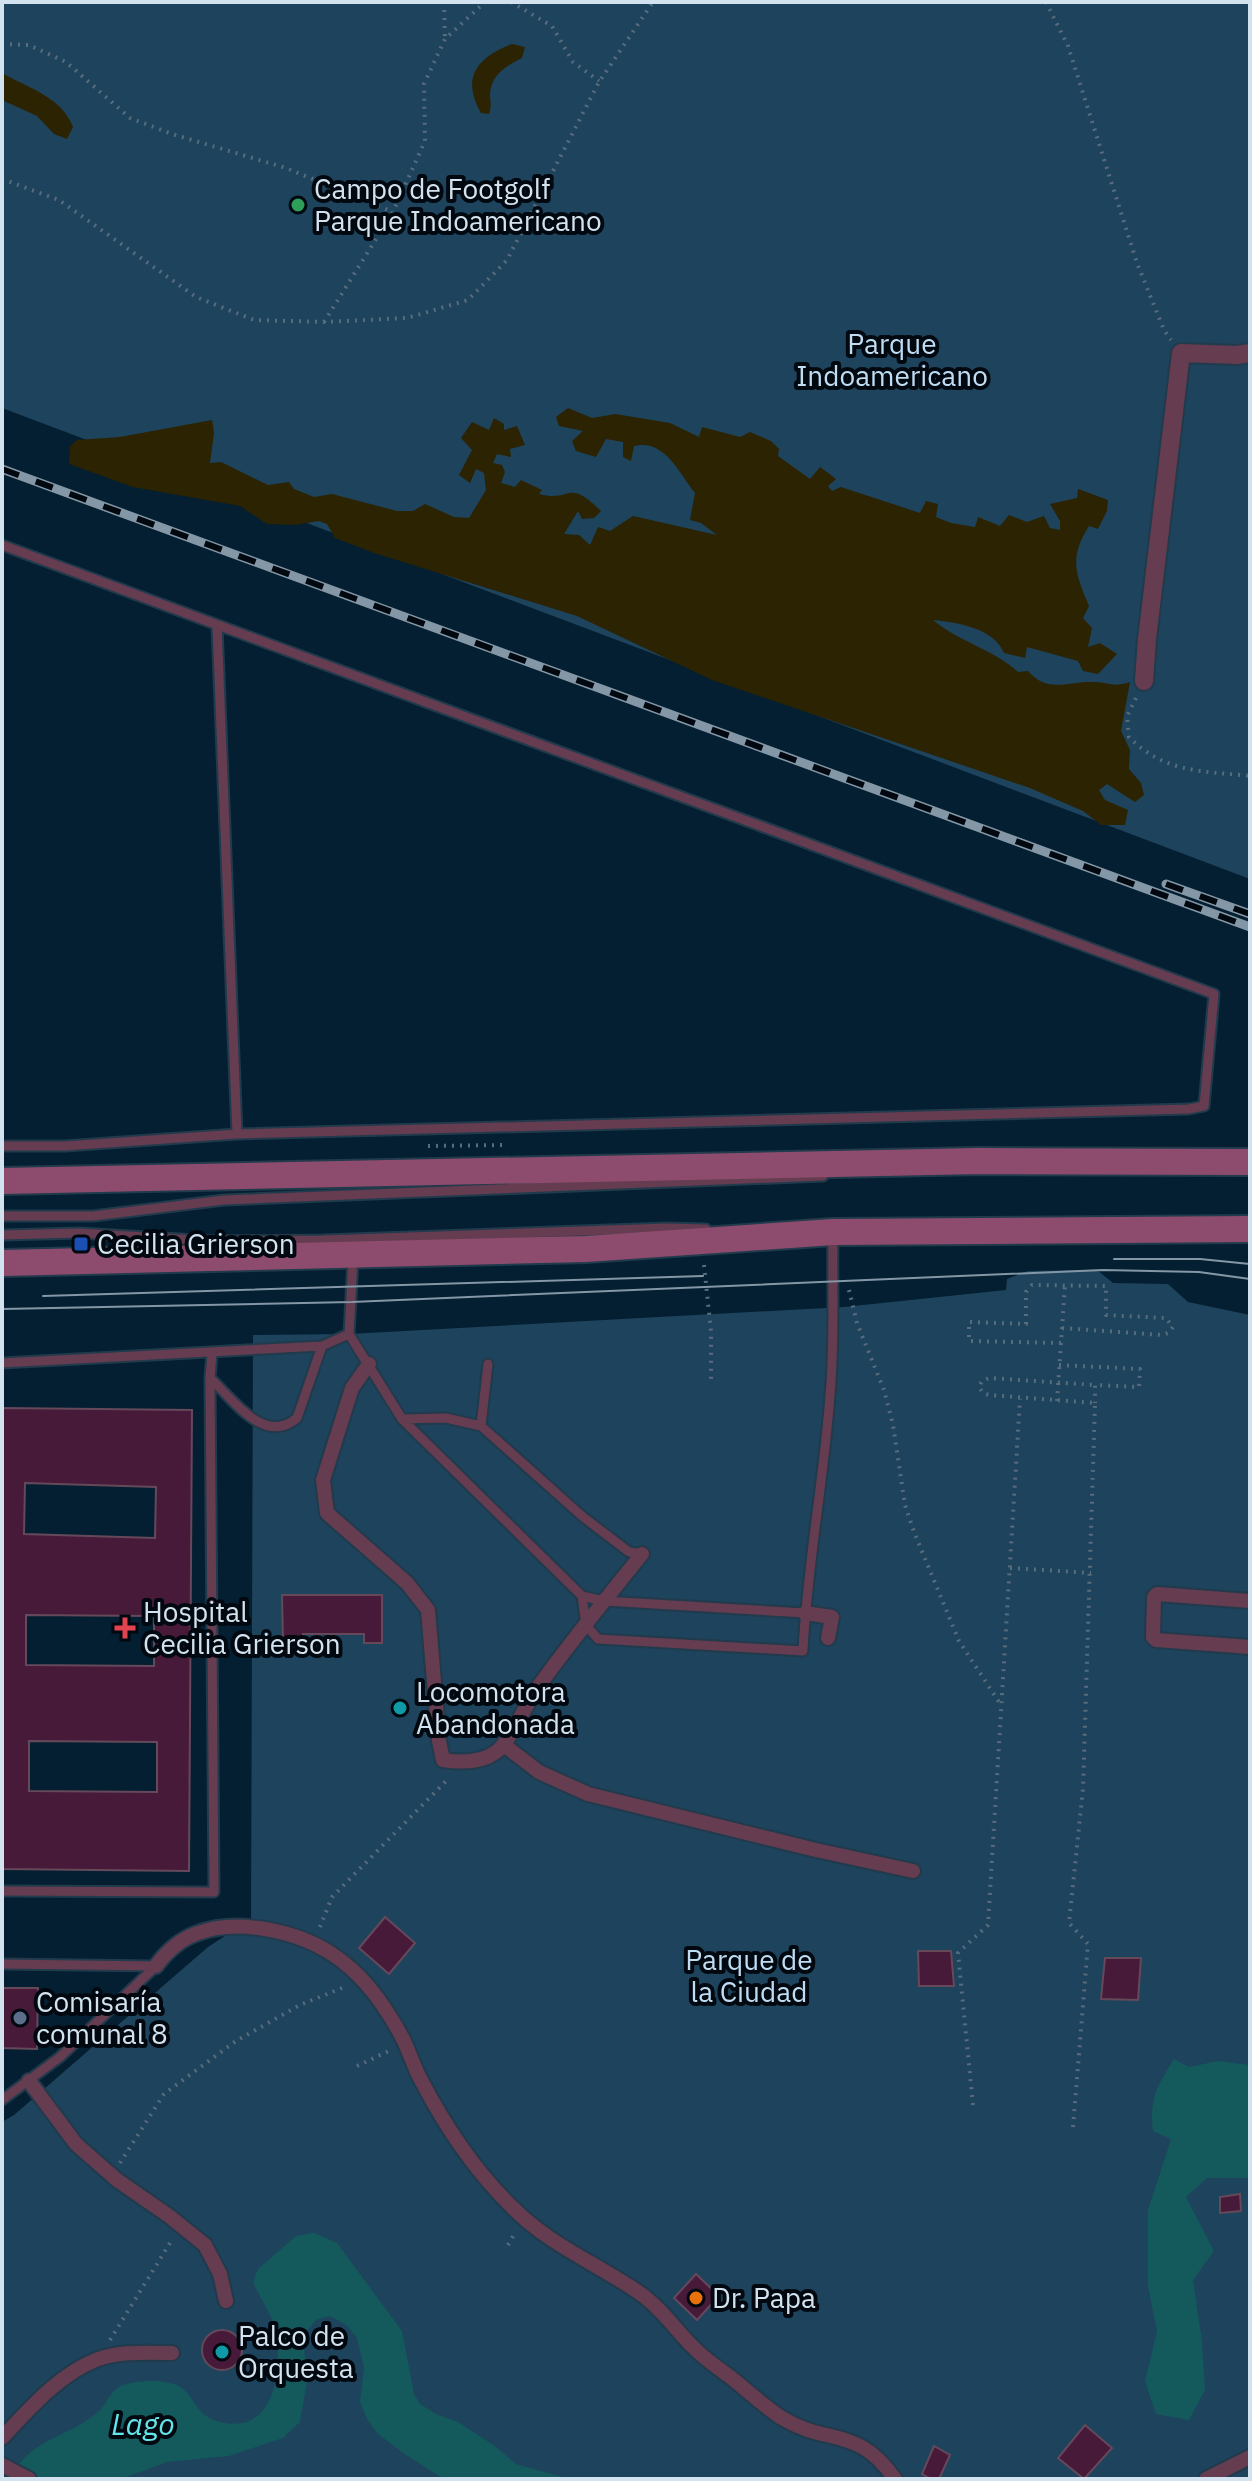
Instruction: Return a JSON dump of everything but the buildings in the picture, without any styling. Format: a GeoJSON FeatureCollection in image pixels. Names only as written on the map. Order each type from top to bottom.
{"type":"FeatureCollection","features":[{"type":"Feature","properties":{"kind":"main road"},"geometry":{"type":"LineString","coordinates":[[2,1181],[978,1161],[1250,1162]]}},
{"type":"Feature","properties":{"kind":"main road"},"geometry":{"type":"LineString","coordinates":[[2,1263],[833,1243],[1250,1229]]}},
{"type":"Feature","properties":{"kind":"street"},"geometry":{"type":"LineString","coordinates":[[1144,681],[1181,353],[1250,353]]}},
{"type":"Feature","properties":{"kind":"street"},"geometry":{"type":"LineString","coordinates":[[369,1364],[352,1388],[323,1480],[327,1513],[407,1583],[428,1610],[443,1760],[479,1761],[504,1745],[535,1691],[642,1554]]}},
{"type":"Feature","properties":{"kind":"street"},"geometry":{"type":"LineString","coordinates":[[1250,1601],[1157,1594],[1154,1597],[1153,1637],[1156,1640],[1250,1647]]}},
{"type":"Feature","properties":{"kind":"street"},"geometry":{"type":"LineString","coordinates":[[805,1613],[832,1617],[828,1638]]}},
{"type":"Feature","properties":{"kind":"street"},"geometry":{"type":"LineString","coordinates":[[504,1745],[539,1772],[588,1794],[913,1871]]}},
{"type":"Feature","properties":{"kind":"street"},"geometry":{"type":"LineString","coordinates":[[156,1966],[164,1955],[185,1939],[217,1928],[261,1929],[313,1944],[331,1954],[364,1979],[405,2044],[421,2081],[458,2143],[484,2178],[536,2231],[644,2296],[695,2349],[780,2417],[810,2431],[836,2436],[865,2447],[883,2462],[895,2479]]}},
{"type":"Feature","properties":{"kind":"street"},"geometry":{"type":"LineString","coordinates":[[29,2081],[76,2144],[205,2245],[220,2274],[226,2301]]}},
{"type":"Feature","properties":{"kind":"street"},"geometry":{"type":"LineString","coordinates":[[2,2438],[49,2390],[99,2359],[133,2353],[172,2353]]}},
{"type":"Feature","properties":{"kind":"street"},"geometry":{"type":"LineString","coordinates":[[1206,2479],[1250,2457]]}},
{"type":"Feature","properties":{"kind":"street"},"geometry":{"type":"LineString","coordinates":[[6,2467],[29,2479]]}},
{"type":"Feature","properties":{"kind":"lane"},"geometry":{"type":"LineString","coordinates":[[2,545],[1214,994],[1204,1106],[1189,1109],[237,1134],[65,1146],[2,1146]]}},
{"type":"Feature","properties":{"kind":"lane"},"geometry":{"type":"LineString","coordinates":[[217,626],[237,1134]]}},
{"type":"Feature","properties":{"kind":"lane"},"geometry":{"type":"LineString","coordinates":[[2,1216],[93,1216],[224,1200],[805,1178],[978,1161]]}},
{"type":"Feature","properties":{"kind":"lane"},"geometry":{"type":"LineString","coordinates":[[2,1235],[79,1233],[229,1241],[667,1228],[833,1243],[834,1332],[830,1395],[803,1651],[598,1639],[586,1625],[582,1596]]}},
{"type":"Feature","properties":{"kind":"lane"},"geometry":{"type":"LineString","coordinates":[[353,1256],[349,1334],[402,1419],[582,1596],[604,1601],[805,1613]]}},
{"type":"Feature","properties":{"kind":"lane"},"geometry":{"type":"LineString","coordinates":[[2,1363],[322,1346],[349,1334]]}},
{"type":"Feature","properties":{"kind":"lane"},"geometry":{"type":"LineString","coordinates":[[210,1378],[260,1425],[272,1429],[288,1426],[297,1418],[322,1346]]}},
{"type":"Feature","properties":{"kind":"lane"},"geometry":{"type":"LineString","coordinates":[[2,1891],[214,1892],[212,1353]]}},
{"type":"Feature","properties":{"kind":"lane"},"geometry":{"type":"LineString","coordinates":[[481,1426],[488,1364]]}},
{"type":"Feature","properties":{"kind":"lane"},"geometry":{"type":"LineString","coordinates":[[402,1419],[446,1418],[481,1426],[582,1516],[629,1552],[642,1554]]}},
{"type":"Feature","properties":{"kind":"lane"},"geometry":{"type":"LineString","coordinates":[[2,1964],[156,1966]]}},
{"type":"Feature","properties":{"kind":"lane"},"geometry":{"type":"LineString","coordinates":[[2,2100],[84,2035],[156,1966]]}},
{"type":"Feature","properties":{"kind":"path"},"geometry":{"type":"LineString","coordinates":[[444,2],[445,39]]}},
{"type":"Feature","properties":{"kind":"path"},"geometry":{"type":"LineString","coordinates":[[324,322],[393,212],[425,141],[424,84],[445,39],[485,2]]}},
{"type":"Feature","properties":{"kind":"path"},"geometry":{"type":"LineString","coordinates":[[511,2],[552,26],[573,62],[599,82]]}},
{"type":"Feature","properties":{"kind":"path"},"geometry":{"type":"LineString","coordinates":[[2,179],[59,200],[196,297],[254,320],[324,322],[407,318],[468,300],[507,260],[599,82],[653,2]]}},
{"type":"Feature","properties":{"kind":"path"},"geometry":{"type":"LineString","coordinates":[[1046,2],[1068,46],[1143,277],[1164,330],[1181,353]]}},
{"type":"Feature","properties":{"kind":"path"},"geometry":{"type":"LineString","coordinates":[[2,44],[29,45],[66,62],[130,118],[172,134],[286,168],[393,212]]}},
{"type":"Feature","properties":{"kind":"path"},"geometry":{"type":"LineString","coordinates":[[1144,681],[1127,716],[1129,737],[1145,754],[1176,768],[1250,776]]}},
{"type":"Feature","properties":{"kind":"path"},"geometry":{"type":"LineString","coordinates":[[833,1243],[857,1323],[884,1390],[893,1425],[905,1505],[914,1532],[959,1641],[1001,1705]]}},
{"type":"Feature","properties":{"kind":"path"},"geometry":{"type":"LineString","coordinates":[[703,1258],[711,1331],[711,1384]]}},
{"type":"Feature","properties":{"kind":"path"},"geometry":{"type":"LineString","coordinates":[[1061,1343],[969,1341],[969,1322],[1026,1324],[1026,1292],[1032,1285],[1106,1286],[1106,1315],[1166,1318],[1173,1327],[1162,1335],[1062,1328]]}},
{"type":"Feature","properties":{"kind":"path"},"geometry":{"type":"LineString","coordinates":[[1057,1401],[1065,1285]]}},
{"type":"Feature","properties":{"kind":"path"},"geometry":{"type":"LineString","coordinates":[[1059,1365],[1140,1369],[1139,1387],[989,1378],[982,1381],[979,1387],[989,1395],[1095,1403]]}},
{"type":"Feature","properties":{"kind":"path"},"geometry":{"type":"LineString","coordinates":[[1073,2127],[1088,1944],[1069,1923],[1083,1789],[1095,1385]]}},
{"type":"Feature","properties":{"kind":"path"},"geometry":{"type":"LineString","coordinates":[[973,2105],[958,1953],[988,1925],[1020,1399]]}},
{"type":"Feature","properties":{"kind":"path"},"geometry":{"type":"LineString","coordinates":[[1009,1568],[1091,1573]]}},
{"type":"Feature","properties":{"kind":"path"},"geometry":{"type":"LineString","coordinates":[[313,1944],[332,1897],[465,1762]]}},
{"type":"Feature","properties":{"kind":"path"},"geometry":{"type":"LineString","coordinates":[[112,2175],[164,2094],[236,2041],[300,2005],[364,1979]]}},
{"type":"Feature","properties":{"kind":"path"},"geometry":{"type":"LineString","coordinates":[[357,2066],[405,2044]]}},
{"type":"Feature","properties":{"kind":"path"},"geometry":{"type":"LineString","coordinates":[[99,2359],[180,2225]]}},
{"type":"Feature","properties":{"kind":"green space","name":"Parque Indoamericano"},"geometry":{"type":"Polygon","coordinates":[[[2,2],[1250,2],[1250,879],[2,408],[2,2]]]}},
{"type":"Feature","properties":{"kind":"green space","name":"Parque de la Ciudad"},"geometry":{"type":"Polygon","coordinates":[[[1097,1270],[1113,1283],[1168,1284],[1188,1302],[1250,1315],[1250,2479],[2,2479],[2,2122],[14,2115],[208,1947],[251,1919],[253,1335],[349,1334],[844,1307],[1006,1290],[1007,1279],[1028,1271],[1097,1270]]]}},
{"type":"Feature","properties":{"kind":"sand"},"geometry":{"type":"Polygon","coordinates":[[[512,44],[525,47],[522,58],[497,76],[491,86],[489,114],[481,113],[472,88],[476,70],[490,55],[512,44]]]}},
{"type":"Feature","properties":{"kind":"sand"},"geometry":{"type":"Polygon","coordinates":[[[2,73],[43,94],[61,108],[73,127],[67,139],[54,134],[37,116],[2,100],[2,73]]]}},
{"type":"Feature","properties":{"kind":"sand"},"geometry":{"type":"Polygon","coordinates":[[[568,408],[592,418],[615,414],[670,423],[699,437],[702,427],[740,437],[750,432],[771,441],[779,449],[778,456],[810,479],[820,467],[836,479],[828,486],[832,491],[841,487],[920,513],[926,501],[938,504],[936,517],[951,523],[975,527],[978,517],[1000,526],[1009,515],[1027,522],[1044,516],[1050,528],[1060,530],[1060,521],[1050,504],[1077,498],[1078,489],[1108,500],[1107,511],[1098,529],[1089,526],[1083,537],[1076,566],[1089,606],[1083,618],[1092,628],[1088,647],[1100,643],[1117,654],[1098,674],[1083,671],[1078,661],[1027,647],[1025,658],[1004,653],[999,644],[983,632],[933,620],[1018,672],[1028,671],[1043,682],[1115,685],[1130,682],[1121,731],[1130,750],[1129,769],[1141,783],[1144,795],[1135,802],[1107,784],[1099,790],[1105,800],[1128,810],[1125,825],[1101,825],[1083,811],[1030,788],[712,680],[577,616],[374,553],[335,538],[327,524],[319,521],[295,525],[267,524],[240,506],[133,487],[69,464],[70,446],[77,440],[120,437],[212,420],[214,433],[210,463],[221,462],[268,485],[289,482],[294,489],[314,497],[332,494],[397,511],[413,511],[425,504],[454,517],[469,518],[486,490],[484,473],[476,469],[470,483],[459,475],[472,450],[461,438],[472,422],[489,430],[494,418],[504,424],[504,430],[517,426],[525,445],[510,449],[511,457],[497,454],[493,463],[502,465],[505,472],[501,483],[515,487],[521,480],[542,490],[539,494],[550,496],[575,493],[601,511],[594,518],[582,519],[578,511],[564,534],[579,535],[590,545],[598,527],[610,531],[633,516],[717,535],[701,523],[690,520],[695,493],[663,453],[645,445],[634,446],[631,461],[623,457],[623,442],[606,439],[596,457],[576,451],[572,441],[583,431],[559,426],[556,417],[568,408]]]}},
{"type":"Feature","properties":{"kind":"water"},"geometry":{"type":"Polygon","coordinates":[[[1174,2059],[1189,2067],[1218,2061],[1250,2065],[1250,2178],[1207,2178],[1186,2197],[1214,2251],[1193,2280],[1205,2390],[1189,2420],[1156,2414],[1145,2381],[1157,2331],[1148,2286],[1148,2210],[1171,2139],[1153,2131],[1152,2110],[1159,2085],[1174,2059]]]}},
{"type":"Feature","properties":{"kind":"water","name":"Lago"},"geometry":{"type":"Polygon","coordinates":[[[314,2233],[337,2243],[402,2331],[414,2394],[420,2404],[458,2422],[516,2464],[569,2479],[444,2479],[406,2455],[378,2434],[367,2419],[360,2402],[364,2368],[357,2338],[346,2325],[330,2316],[316,2320],[307,2331],[304,2345],[307,2381],[300,2422],[283,2438],[229,2456],[167,2462],[121,2479],[9,2479],[40,2445],[88,2419],[100,2410],[116,2389],[129,2383],[156,2381],[179,2386],[200,2411],[220,2422],[239,2423],[254,2418],[265,2408],[272,2394],[278,2359],[274,2326],[253,2282],[258,2269],[296,2236],[314,2233]]]}},
{"type":"Feature","properties":{"kind":"tram line"},"geometry":{"type":"LineString","coordinates":[[1114,1259],[1200,1259],[1250,1264]]}},
{"type":"Feature","properties":{"kind":"tram line"},"geometry":{"type":"LineString","coordinates":[[2,1309],[352,1302],[1103,1270],[1199,1272],[1250,1279]]}},
{"type":"Feature","properties":{"kind":"tram line"},"geometry":{"type":"LineString","coordinates":[[43,1296],[703,1276]]}},
{"type":"Feature","properties":{"kind":"railway"},"geometry":{"type":"LineString","coordinates":[[2,469],[1250,927]]}},
{"type":"Feature","properties":{"kind":"railway"},"geometry":{"type":"LineString","coordinates":[[1166,884],[1250,914]]}},
{"type":"Feature","properties":{"kind":"place","name":"Campo de Footgolf Parque Indoamericano"},"geometry":{"type":"Point","coordinates":[298,205]}},
{"type":"Feature","properties":{"kind":"place","name":"Cecilia Grierson"},"geometry":{"type":"Point","coordinates":[81,1244]}},
{"type":"Feature","properties":{"kind":"place","name":"Hospital Cecilia Grierson"},"geometry":{"type":"Point","coordinates":[125,1628]}},
{"type":"Feature","properties":{"kind":"place","name":"Locomotora Abandonada"},"geometry":{"type":"Point","coordinates":[400,1708]}},
{"type":"Feature","properties":{"kind":"place","name":"Comisaría comunal 8"},"geometry":{"type":"Point","coordinates":[20,2018]}},
{"type":"Feature","properties":{"kind":"place","name":"Dr. Papa"},"geometry":{"type":"Point","coordinates":[696,2298]}},
{"type":"Feature","properties":{"kind":"place","name":"Palco de Orquesta"},"geometry":{"type":"Point","coordinates":[222,2352]}}]}
